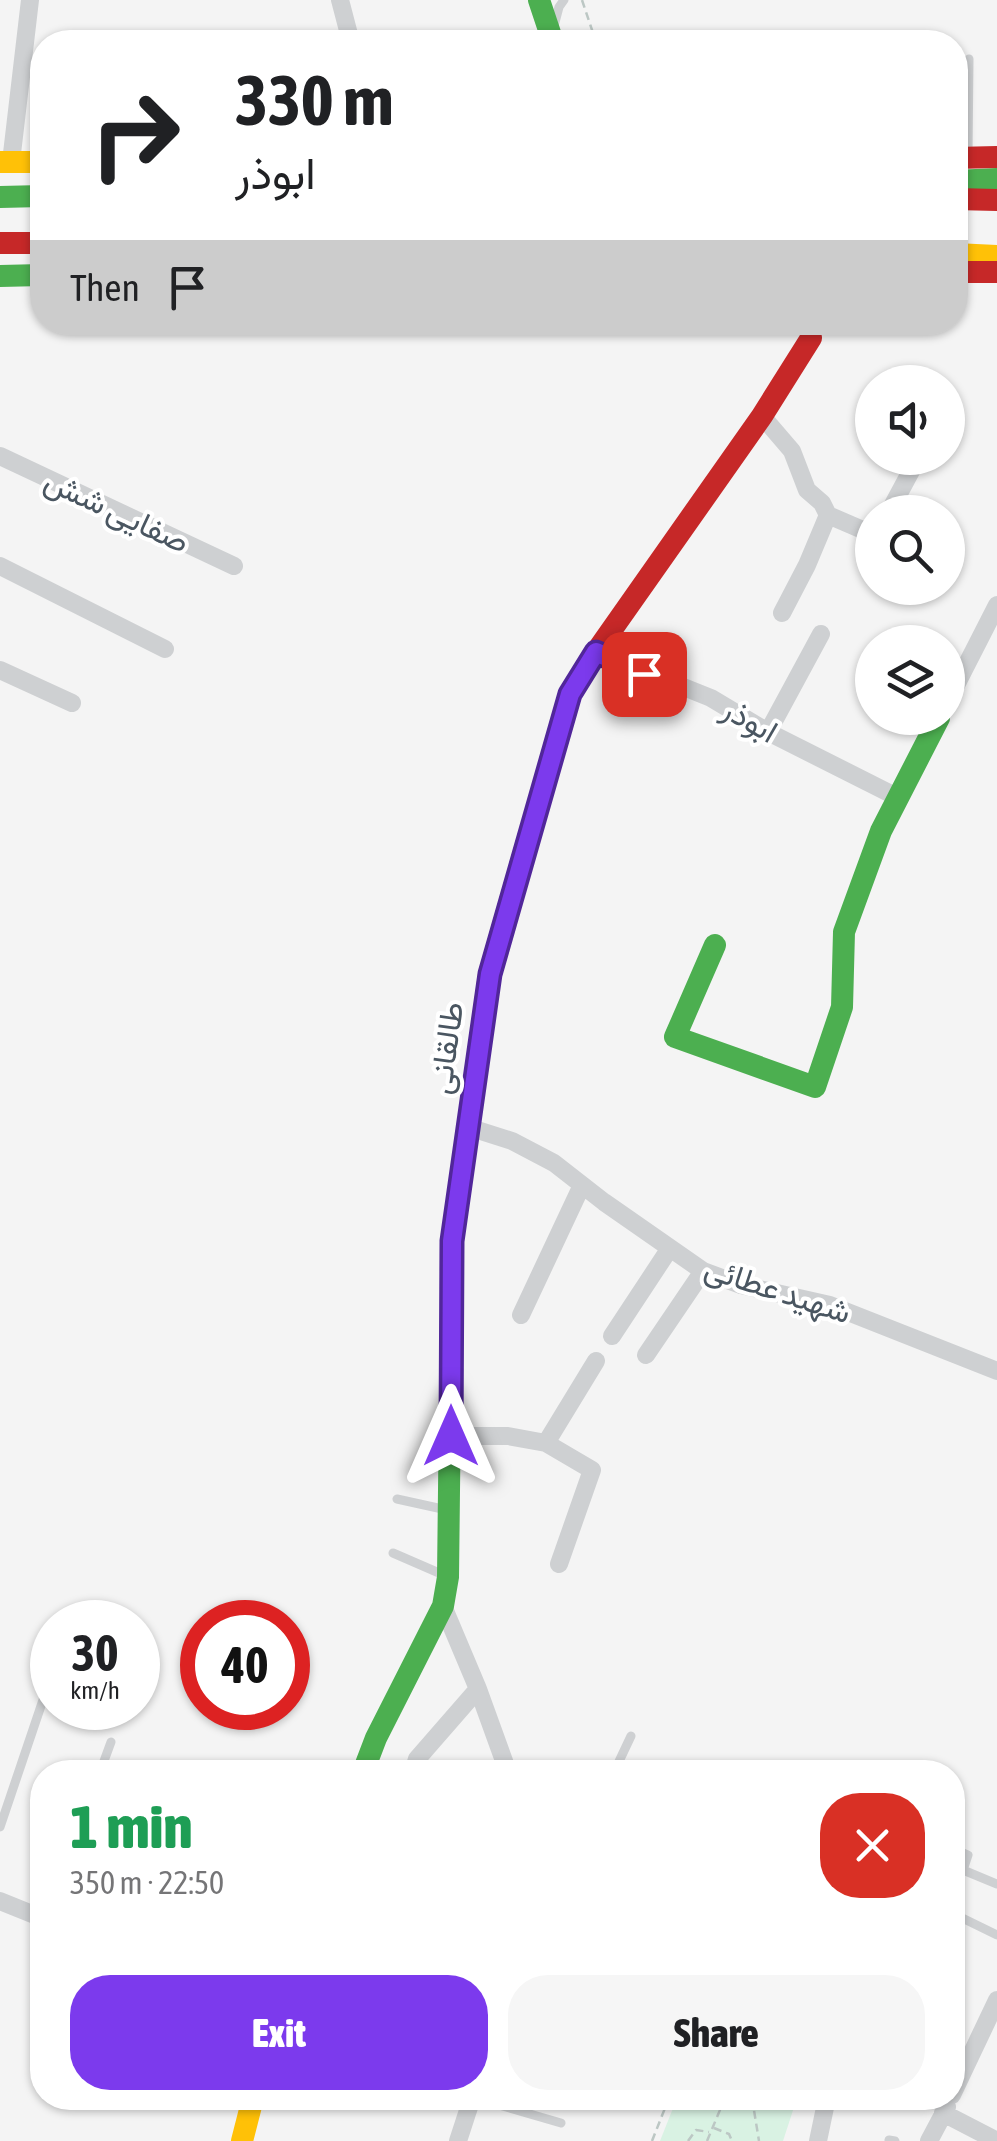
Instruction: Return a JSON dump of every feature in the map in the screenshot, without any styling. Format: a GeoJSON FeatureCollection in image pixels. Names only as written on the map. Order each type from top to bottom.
{"type":"FeatureCollection","features":[{"type":"Feature","properties":{"kind":"main road"},"geometry":{"type":"LineString","coordinates":[[539,0],[549,30]]}},
{"type":"Feature","properties":{"kind":"main road"},"geometry":{"type":"LineString","coordinates":[[968,158],[997,157]]}},
{"type":"Feature","properties":{"kind":"main road"},"geometry":{"type":"LineString","coordinates":[[968,180],[997,179]]}},
{"type":"Feature","properties":{"kind":"main road"},"geometry":{"type":"LineString","coordinates":[[0,197],[30,196]]}},
{"type":"Feature","properties":{"kind":"main road"},"geometry":{"type":"LineString","coordinates":[[968,199],[997,200]]}},
{"type":"Feature","properties":{"kind":"main road"},"geometry":{"type":"LineString","coordinates":[[968,237],[997,237]]}},
{"type":"Feature","properties":{"kind":"main road"},"geometry":{"type":"LineString","coordinates":[[0,243],[30,243]]}},
{"type":"Feature","properties":{"kind":"main road"},"geometry":{"type":"LineString","coordinates":[[968,255],[997,256]]}},
{"type":"Feature","properties":{"kind":"main road"},"geometry":{"type":"LineString","coordinates":[[968,272],[997,272]]}},
{"type":"Feature","properties":{"kind":"main road"},"geometry":{"type":"LineString","coordinates":[[3,281],[30,277]]}},
{"type":"Feature","properties":{"kind":"main road","name":"طالقانی"},"geometry":{"type":"LineString","coordinates":[[368,1760],[442,1606],[448,1577],[452,1241],[490,974],[570,694],[762,416],[813,335]]}},
{"type":"Feature","properties":{"kind":"main road"},"geometry":{"type":"LineString","coordinates":[[715,946],[675,1037],[815,1087],[842,1007],[844,932],[882,831],[930,735]]}},
{"type":"Feature","properties":{"kind":"main road"},"geometry":{"type":"LineString","coordinates":[[242,2141],[249,2110]]}},
{"type":"Feature","properties":{"kind":"street"},"geometry":{"type":"LineString","coordinates":[[6,162],[30,0]]}},
{"type":"Feature","properties":{"kind":"street"},"geometry":{"type":"LineString","coordinates":[[340,0],[348,30]]}},
{"type":"Feature","properties":{"kind":"street"},"geometry":{"type":"LineString","coordinates":[[762,416],[792,451],[806,490],[822,503],[828,515],[855,533]]}},
{"type":"Feature","properties":{"kind":"street","name":"صفایی شش"},"geometry":{"type":"LineString","coordinates":[[0,456],[234,566]]}},
{"type":"Feature","properties":{"kind":"street"},"geometry":{"type":"LineString","coordinates":[[782,613],[828,515]]}},
{"type":"Feature","properties":{"kind":"street"},"geometry":{"type":"LineString","coordinates":[[0,566],[165,648]]}},
{"type":"Feature","properties":{"kind":"street"},"geometry":{"type":"LineString","coordinates":[[965,668],[997,605]]}},
{"type":"Feature","properties":{"kind":"street"},"geometry":{"type":"LineString","coordinates":[[768,732],[821,634]]}},
{"type":"Feature","properties":{"kind":"street","name":"ابوذر"},"geometry":{"type":"LineString","coordinates":[[596,652],[711,698],[768,732],[899,798]]}},
{"type":"Feature","properties":{"kind":"street"},"geometry":{"type":"LineString","coordinates":[[0,670],[72,703]]}},
{"type":"Feature","properties":{"kind":"street","name":"شهید عطائی"},"geometry":{"type":"LineString","coordinates":[[468,1127],[512,1141],[554,1163],[703,1270],[741,1285],[830,1305],[997,1371]]}},
{"type":"Feature","properties":{"kind":"street"},"geometry":{"type":"LineString","coordinates":[[521,1315],[582,1184]]}},
{"type":"Feature","properties":{"kind":"street"},"geometry":{"type":"LineString","coordinates":[[612,1336],[670,1248]]}},
{"type":"Feature","properties":{"kind":"street"},"geometry":{"type":"LineString","coordinates":[[646,1356],[703,1270]]}},
{"type":"Feature","properties":{"kind":"street"},"geometry":{"type":"LineString","coordinates":[[546,1442],[596,1361]]}},
{"type":"Feature","properties":{"kind":"street"},"geometry":{"type":"LineString","coordinates":[[451,1436],[508,1436],[546,1442],[592,1470],[559,1564]]}},
{"type":"Feature","properties":{"kind":"street"},"geometry":{"type":"LineString","coordinates":[[442,1606],[504,1760]]}},
{"type":"Feature","properties":{"kind":"street"},"geometry":{"type":"LineString","coordinates":[[418,1760],[478,1689]]}},
{"type":"Feature","properties":{"kind":"street"},"geometry":{"type":"LineString","coordinates":[[0,1902],[30,1913]]}},
{"type":"Feature","properties":{"kind":"street"},"geometry":{"type":"LineString","coordinates":[[965,2068],[997,2000]]}},
{"type":"Feature","properties":{"kind":"street"},"geometry":{"type":"LineString","coordinates":[[458,2141],[469,2110]]}},
{"type":"Feature","properties":{"kind":"street"},"geometry":{"type":"LineString","coordinates":[[818,2141],[824,2110]]}},
{"type":"Feature","properties":{"kind":"street"},"geometry":{"type":"LineString","coordinates":[[929,2141],[945,2110]]}},
{"type":"Feature","properties":{"kind":"street"},"geometry":{"type":"LineString","coordinates":[[959,2110],[997,2141]]}},
{"type":"Feature","properties":{"kind":"lane"},"geometry":{"type":"LineString","coordinates":[[554,30],[564,0]]}},
{"type":"Feature","properties":{"kind":"lane"},"geometry":{"type":"LineString","coordinates":[[968,71],[969,59]]}},
{"type":"Feature","properties":{"kind":"lane"},"geometry":{"type":"LineString","coordinates":[[398,1500],[450,1511]]}},
{"type":"Feature","properties":{"kind":"lane"},"geometry":{"type":"LineString","coordinates":[[392,1553],[448,1577]]}},
{"type":"Feature","properties":{"kind":"lane"},"geometry":{"type":"LineString","coordinates":[[0,1827],[33,1730]]}},
{"type":"Feature","properties":{"kind":"lane"},"geometry":{"type":"LineString","coordinates":[[620,1760],[632,1736]]}},
{"type":"Feature","properties":{"kind":"lane"},"geometry":{"type":"LineString","coordinates":[[104,1760],[111,1742]]}},
{"type":"Feature","properties":{"kind":"lane"},"geometry":{"type":"LineString","coordinates":[[965,1871],[997,1884]]}},
{"type":"Feature","properties":{"kind":"lane"},"geometry":{"type":"LineString","coordinates":[[965,1920],[997,1935]]}},
{"type":"Feature","properties":{"kind":"lane"},"geometry":{"type":"LineString","coordinates":[[515,2110],[561,2123]]}},
{"type":"Feature","properties":{"kind":"path"},"geometry":{"type":"LineString","coordinates":[[582,0],[592,30]]}},
{"type":"Feature","properties":{"kind":"path"},"geometry":{"type":"LineString","coordinates":[[652,2141],[664,2110]]}},
{"type":"Feature","properties":{"kind":"path"},"geometry":{"type":"LineString","coordinates":[[707,2141],[720,2110]]}},
{"type":"Feature","properties":{"kind":"path"},"geometry":{"type":"LineString","coordinates":[[754,2110],[759,2141]]}},
{"type":"Feature","properties":{"kind":"path"},"geometry":{"type":"LineString","coordinates":[[688,2141],[696,2130],[729,2134],[732,2141]]}},
{"type":"Feature","properties":{"kind":"green space"},"geometry":{"type":"Polygon","coordinates":[[[672,2110],[793,2110],[783,2141],[660,2141],[672,2110]]]}},
{"type":"Feature","properties":{"kind":"traffic: fast"},"geometry":{"type":"LineString","coordinates":[[539,0],[549,30]]}},
{"type":"Feature","properties":{"kind":"traffic: fast"},"geometry":{"type":"LineString","coordinates":[[968,180],[997,179]]}},
{"type":"Feature","properties":{"kind":"traffic: fast"},"geometry":{"type":"LineString","coordinates":[[0,197],[30,196]]}},
{"type":"Feature","properties":{"kind":"traffic: fast"},"geometry":{"type":"LineString","coordinates":[[0,276],[30,275]]}},
{"type":"Feature","properties":{"kind":"traffic: fast"},"geometry":{"type":"LineString","coordinates":[[715,945],[675,1037],[815,1087],[842,1007],[844,932],[881,831],[930,735]]}},
{"type":"Feature","properties":{"kind":"traffic: fast"},"geometry":{"type":"LineString","coordinates":[[368,1760],[443,1606],[448,1577],[451,1318]]}},
{"type":"Feature","properties":{"kind":"traffic: slow"},"geometry":{"type":"LineString","coordinates":[[0,162],[30,162]]}},
{"type":"Feature","properties":{"kind":"traffic: slow"},"geometry":{"type":"LineString","coordinates":[[968,255],[997,256]]}},
{"type":"Feature","properties":{"kind":"traffic: slow"},"geometry":{"type":"LineString","coordinates":[[451,1318],[452,1241],[489,974],[520,866]]}},
{"type":"Feature","properties":{"kind":"traffic: slow"},"geometry":{"type":"LineString","coordinates":[[242,2141],[250,2110]]}},
{"type":"Feature","properties":{"kind":"traffic: jam"},"geometry":{"type":"LineString","coordinates":[[968,158],[997,157]]}},
{"type":"Feature","properties":{"kind":"traffic: jam"},"geometry":{"type":"LineString","coordinates":[[968,199],[997,200]]}},
{"type":"Feature","properties":{"kind":"traffic: jam"},"geometry":{"type":"LineString","coordinates":[[0,243],[30,243]]}},
{"type":"Feature","properties":{"kind":"traffic: jam"},"geometry":{"type":"LineString","coordinates":[[968,272],[997,272]]}},
{"type":"Feature","properties":{"kind":"traffic: jam"},"geometry":{"type":"LineString","coordinates":[[520,866],[570,694],[762,416],[811,338]]}},
{"type":"Feature","properties":{"kind":"route"},"geometry":{"type":"LineString","coordinates":[[451,1436],[452,1241],[490,974],[570,694],[596,652],[644,674]]}}]}
